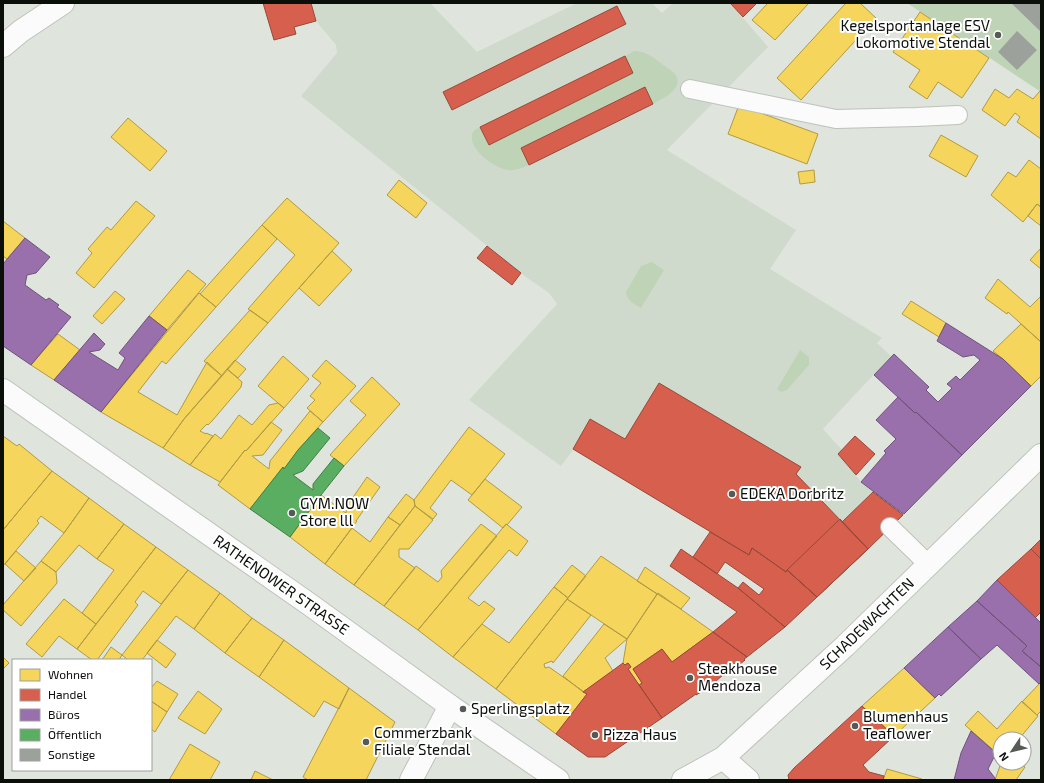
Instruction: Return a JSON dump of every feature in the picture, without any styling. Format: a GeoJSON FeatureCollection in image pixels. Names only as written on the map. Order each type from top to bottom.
{"type":"FeatureCollection","features":[{"type":"Feature","properties":{"kind":"street"},"geometry":{"type":"LineString","coordinates":[[3,46],[20,31],[63,3]]}},
{"type":"Feature","properties":{"kind":"street","name":"RATHENOWER STRASSE"},"geometry":{"type":"LineString","coordinates":[[3,390],[310,604],[450,706],[558,780]]}},
{"type":"Feature","properties":{"kind":"street","name":"SCHADEWACHTEN"},"geometry":{"type":"LineString","coordinates":[[683,780],[723,758],[845,646],[1041,455]]}},
{"type":"Feature","properties":{"kind":"street"},"geometry":{"type":"LineString","coordinates":[[411,780],[450,706]]}},
{"type":"Feature","properties":{"kind":"street"},"geometry":{"type":"LineString","coordinates":[[723,758],[748,780]]}},
{"type":"Feature","properties":{"kind":"lane"},"geometry":{"type":"LineString","coordinates":[[690,90],[836,119],[958,115]]}},
{"type":"Feature","properties":{"kind":"lane"},"geometry":{"type":"LineString","coordinates":[[890,527],[929,565]]}},
{"type":"Feature","properties":{"kind":"shaded area"},"geometry":{"type":"Polygon","coordinates":[[[311,3],[430,3],[477,52],[577,3],[652,3],[662,13],[673,3],[730,3],[768,47],[667,150],[796,230],[770,269],[882,338],[877,343],[891,356],[823,429],[842,450],[838,454],[861,482],[903,515],[817,597],[788,570],[752,549],[749,555],[573,450],[561,466],[469,400],[557,304],[549,293],[526,277],[301,96],[337,53],[336,45],[316,21],[311,3]]]}},
{"type":"Feature","properties":{"kind":"green space","name":"Kegelsportanlage ESV Lokomotive Stendal"},"geometry":{"type":"Polygon","coordinates":[[[907,3],[1041,3],[1041,92],[907,3]]]}},
{"type":"Feature","properties":{"kind":"green space"},"geometry":{"type":"Polygon","coordinates":[[[634,51],[649,55],[674,73],[678,83],[676,88],[667,96],[653,104],[645,87],[615,101],[623,119],[612,124],[604,107],[563,127],[561,149],[552,132],[521,148],[529,165],[518,169],[508,170],[496,166],[484,157],[475,147],[472,141],[472,134],[480,127],[542,118],[583,98],[574,81],[584,76],[594,93],[633,73],[625,56],[634,51]]]}},
{"type":"Feature","properties":{"kind":"green space"},"geometry":{"type":"Polygon","coordinates":[[[652,262],[664,270],[641,308],[629,300],[626,292],[641,266],[652,262]]]}},
{"type":"Feature","properties":{"kind":"green space"},"geometry":{"type":"Polygon","coordinates":[[[800,350],[809,357],[809,365],[787,390],[781,392],[777,389],[800,350]]]}},
{"type":"Feature","properties":{"kind":"building: Wohnen"},"geometry":{"type":"Polygon","coordinates":[[[768,3],[809,3],[775,40],[752,20],[768,3]]]}},
{"type":"Feature","properties":{"kind":"building: Wohnen"},"geometry":{"type":"Polygon","coordinates":[[[846,3],[860,3],[876,18],[801,100],[777,78],[846,3]]]}},
{"type":"Feature","properties":{"kind":"building: Wohnen"},"geometry":{"type":"Polygon","coordinates":[[[920,12],[989,58],[962,98],[938,82],[927,99],[909,87],[920,70],[893,52],[920,12]]]}},
{"type":"Feature","properties":{"kind":"building: Wohnen"},"geometry":{"type":"Polygon","coordinates":[[[995,89],[1009,98],[1017,89],[1033,99],[1040,91],[1041,92],[1041,139],[1017,122],[1020,117],[1015,113],[1005,126],[982,110],[995,89]]]}},
{"type":"Feature","properties":{"kind":"building: Wohnen"},"geometry":{"type":"Polygon","coordinates":[[[739,105],[818,134],[807,164],[728,134],[739,105]]]}},
{"type":"Feature","properties":{"kind":"building: Wohnen"},"geometry":{"type":"Polygon","coordinates":[[[128,118],[167,151],[150,171],[111,137],[128,118]]]}},
{"type":"Feature","properties":{"kind":"building: Wohnen"},"geometry":{"type":"Polygon","coordinates":[[[941,135],[978,156],[966,177],[929,156],[941,135]]]}},
{"type":"Feature","properties":{"kind":"building: Wohnen"},"geometry":{"type":"Polygon","coordinates":[[[1029,160],[1041,169],[1041,207],[1037,204],[1023,222],[991,195],[1008,172],[1016,177],[1029,160]]]}},
{"type":"Feature","properties":{"kind":"building: Wohnen"},"geometry":{"type":"Polygon","coordinates":[[[814,170],[815,182],[800,184],[798,172],[814,170]]]}},
{"type":"Feature","properties":{"kind":"building: Wohnen"},"geometry":{"type":"Polygon","coordinates":[[[399,180],[427,203],[416,218],[387,195],[399,180]]]}},
{"type":"Feature","properties":{"kind":"building: Wohnen"},"geometry":{"type":"Polygon","coordinates":[[[287,198],[339,243],[268,323],[248,309],[295,255],[262,225],[287,198]]]}},
{"type":"Feature","properties":{"kind":"building: Wohnen"},"geometry":{"type":"Polygon","coordinates":[[[136,201],[155,216],[94,288],[76,273],[92,253],[88,249],[107,227],[111,230],[136,201]]]}},
{"type":"Feature","properties":{"kind":"building: Wohnen"},"geometry":{"type":"Polygon","coordinates":[[[1037,204],[1041,207],[1041,226],[1028,216],[1037,204]]]}},
{"type":"Feature","properties":{"kind":"building: Wohnen"},"geometry":{"type":"Polygon","coordinates":[[[3,221],[25,238],[7,259],[3,256],[3,221]]]}},
{"type":"Feature","properties":{"kind":"building: Wohnen"},"geometry":{"type":"Polygon","coordinates":[[[262,225],[277,239],[216,307],[200,294],[262,225]]]}},
{"type":"Feature","properties":{"kind":"building: Wohnen"},"geometry":{"type":"Polygon","coordinates":[[[1041,248],[1041,269],[1030,260],[1041,248]]]}},
{"type":"Feature","properties":{"kind":"building: Wohnen"},"geometry":{"type":"Polygon","coordinates":[[[332,251],[352,270],[319,306],[299,288],[332,251]]]}},
{"type":"Feature","properties":{"kind":"building: Wohnen"},"geometry":{"type":"Polygon","coordinates":[[[188,270],[206,284],[167,330],[149,316],[188,270]]]}},
{"type":"Feature","properties":{"kind":"building: Wohnen"},"geometry":{"type":"Polygon","coordinates":[[[998,279],[1030,307],[1041,296],[1041,342],[1008,312],[1007,314],[985,298],[998,279]]]}},
{"type":"Feature","properties":{"kind":"building: Wohnen"},"geometry":{"type":"Polygon","coordinates":[[[115,291],[125,299],[102,324],[93,316],[115,291]]]}},
{"type":"Feature","properties":{"kind":"building: Wohnen"},"geometry":{"type":"Polygon","coordinates":[[[199,293],[216,307],[166,364],[162,361],[138,392],[177,415],[207,362],[222,376],[184,419],[163,448],[101,412],[199,293]]]}},
{"type":"Feature","properties":{"kind":"building: Wohnen"},"geometry":{"type":"Polygon","coordinates":[[[911,301],[946,323],[939,337],[902,314],[911,301]]]}},
{"type":"Feature","properties":{"kind":"building: Wohnen"},"geometry":{"type":"Polygon","coordinates":[[[250,310],[268,323],[222,376],[204,361],[250,310]]]}},
{"type":"Feature","properties":{"kind":"building: Wohnen"},"geometry":{"type":"Polygon","coordinates":[[[1021,324],[1041,342],[1041,376],[1031,386],[993,351],[1021,324]]]}},
{"type":"Feature","properties":{"kind":"building: Wohnen"},"geometry":{"type":"Polygon","coordinates":[[[58,334],[80,350],[54,380],[31,365],[58,334]]]}},
{"type":"Feature","properties":{"kind":"building: Wohnen"},"geometry":{"type":"Polygon","coordinates":[[[283,356],[309,379],[284,408],[258,386],[283,356]]]}},
{"type":"Feature","properties":{"kind":"building: Wohnen"},"geometry":{"type":"Polygon","coordinates":[[[235,360],[246,369],[238,378],[227,369],[235,360]]]}},
{"type":"Feature","properties":{"kind":"building: Wohnen"},"geometry":{"type":"Polygon","coordinates":[[[326,360],[356,386],[323,422],[307,408],[315,400],[310,396],[321,383],[312,376],[326,360]]]}},
{"type":"Feature","properties":{"kind":"building: Wohnen"},"geometry":{"type":"Polygon","coordinates":[[[227,369],[242,382],[241,387],[212,421],[200,431],[213,436],[190,465],[163,448],[184,419],[227,369]]]}},
{"type":"Feature","properties":{"kind":"building: Wohnen"},"geometry":{"type":"Polygon","coordinates":[[[372,377],[400,404],[344,466],[330,455],[366,415],[350,401],[372,377]]]}},
{"type":"Feature","properties":{"kind":"building: Wohnen"},"geometry":{"type":"Polygon","coordinates":[[[278,403],[284,408],[246,451],[245,450],[220,482],[190,465],[215,434],[221,439],[239,415],[252,425],[269,405],[278,403]]]}},
{"type":"Feature","properties":{"kind":"building: Wohnen"},"geometry":{"type":"Polygon","coordinates":[[[310,411],[323,422],[298,450],[284,469],[283,467],[250,509],[218,485],[245,450],[246,451],[271,422],[282,430],[263,455],[252,456],[269,469],[270,461],[310,411]]]}},
{"type":"Feature","properties":{"kind":"building: Wohnen"},"geometry":{"type":"Polygon","coordinates":[[[469,427],[505,454],[472,495],[451,480],[430,508],[437,514],[433,519],[415,506],[414,500],[469,427]]]}},
{"type":"Feature","properties":{"kind":"building: Wohnen"},"geometry":{"type":"Polygon","coordinates":[[[3,436],[17,446],[19,444],[52,471],[3,530],[3,436]]]}},
{"type":"Feature","properties":{"kind":"building: Wohnen"},"geometry":{"type":"Polygon","coordinates":[[[52,471],[89,498],[64,533],[41,516],[37,521],[39,523],[3,566],[3,530],[52,471]]]}},
{"type":"Feature","properties":{"kind":"building: Wohnen"},"geometry":{"type":"Polygon","coordinates":[[[367,477],[380,487],[325,564],[290,537],[321,495],[346,513],[347,506],[367,477]]]}},
{"type":"Feature","properties":{"kind":"building: Wohnen"},"geometry":{"type":"Polygon","coordinates":[[[485,479],[522,507],[503,528],[468,500],[485,479]]]}},
{"type":"Feature","properties":{"kind":"building: Wohnen"},"geometry":{"type":"Polygon","coordinates":[[[406,494],[414,500],[415,506],[400,525],[388,517],[406,494]]]}},
{"type":"Feature","properties":{"kind":"building: Wohnen"},"geometry":{"type":"Polygon","coordinates":[[[89,498],[124,524],[97,559],[79,545],[56,572],[41,561],[64,533],[89,498]]]}},
{"type":"Feature","properties":{"kind":"building: Wohnen"},"geometry":{"type":"Polygon","coordinates":[[[415,506],[433,520],[409,549],[399,549],[399,557],[415,568],[384,606],[354,585],[415,506]]]}},
{"type":"Feature","properties":{"kind":"building: Wohnen"},"geometry":{"type":"Polygon","coordinates":[[[388,517],[400,525],[354,585],[325,564],[352,528],[370,542],[388,517]]]}},
{"type":"Feature","properties":{"kind":"building: Wohnen"},"geometry":{"type":"Polygon","coordinates":[[[124,524],[156,547],[96,624],[82,613],[114,570],[97,559],[124,524]]]}},
{"type":"Feature","properties":{"kind":"building: Wohnen"},"geometry":{"type":"Polygon","coordinates":[[[481,524],[497,536],[418,630],[384,606],[416,566],[438,582],[442,577],[441,571],[481,524]]]}},
{"type":"Feature","properties":{"kind":"building: Wohnen"},"geometry":{"type":"Polygon","coordinates":[[[506,524],[528,541],[517,556],[509,550],[468,598],[479,606],[484,601],[495,609],[453,657],[418,630],[506,524]]]}},
{"type":"Feature","properties":{"kind":"building: Wohnen"},"geometry":{"type":"Polygon","coordinates":[[[156,547],[188,570],[161,604],[143,591],[135,602],[138,605],[98,659],[91,659],[77,649],[156,547]]]}},
{"type":"Feature","properties":{"kind":"building: Wohnen"},"geometry":{"type":"Polygon","coordinates":[[[16,551],[36,568],[24,581],[5,564],[16,551]]]}},
{"type":"Feature","properties":{"kind":"building: Wohnen"},"geometry":{"type":"Polygon","coordinates":[[[601,556],[657,594],[627,639],[567,599],[601,556]]]}},
{"type":"Feature","properties":{"kind":"building: Wohnen"},"geometry":{"type":"Polygon","coordinates":[[[41,561],[56,572],[57,583],[21,626],[3,610],[3,605],[41,561]]]}},
{"type":"Feature","properties":{"kind":"building: Wohnen"},"geometry":{"type":"Polygon","coordinates":[[[572,565],[586,576],[568,598],[554,587],[572,565]]]}},
{"type":"Feature","properties":{"kind":"building: Wohnen"},"geometry":{"type":"Polygon","coordinates":[[[645,567],[690,598],[681,609],[637,581],[645,567]]]}},
{"type":"Feature","properties":{"kind":"building: Wohnen"},"geometry":{"type":"Polygon","coordinates":[[[188,570],[220,593],[194,629],[176,616],[143,659],[127,659],[122,655],[188,570]]]}},
{"type":"Feature","properties":{"kind":"building: Wohnen"},"geometry":{"type":"Polygon","coordinates":[[[554,587],[568,598],[496,689],[453,657],[482,624],[509,643],[554,587]]]}},
{"type":"Feature","properties":{"kind":"building: Wohnen"},"geometry":{"type":"Polygon","coordinates":[[[220,593],[252,618],[225,653],[194,629],[220,593]]]}},
{"type":"Feature","properties":{"kind":"building: Wohnen"},"geometry":{"type":"Polygon","coordinates":[[[658,593],[713,632],[672,662],[662,649],[633,669],[642,683],[639,685],[628,669],[631,667],[628,663],[625,665],[623,663],[627,639],[658,593]]]}},
{"type":"Feature","properties":{"kind":"building: Wohnen"},"geometry":{"type":"Polygon","coordinates":[[[64,599],[96,624],[77,649],[59,636],[42,657],[26,644],[64,599]]]}},
{"type":"Feature","properties":{"kind":"building: Wohnen"},"geometry":{"type":"Polygon","coordinates":[[[567,599],[591,615],[553,663],[552,661],[544,664],[545,668],[549,667],[587,694],[556,734],[496,689],[567,599]]]}},
{"type":"Feature","properties":{"kind":"building: Wohnen"},"geometry":{"type":"Polygon","coordinates":[[[252,618],[284,640],[259,677],[225,653],[252,618]]]}},
{"type":"Feature","properties":{"kind":"building: Wohnen"},"geometry":{"type":"Polygon","coordinates":[[[604,624],[627,639],[605,658],[613,671],[583,692],[563,676],[604,624]]]}},
{"type":"Feature","properties":{"kind":"building: Wohnen"},"geometry":{"type":"Polygon","coordinates":[[[157,640],[176,654],[166,668],[147,653],[157,640]]]}},
{"type":"Feature","properties":{"kind":"building: Wohnen"},"geometry":{"type":"Polygon","coordinates":[[[284,640],[349,688],[339,709],[324,701],[314,717],[259,677],[284,640]]]}},
{"type":"Feature","properties":{"kind":"building: Wohnen"},"geometry":{"type":"Polygon","coordinates":[[[111,647],[122,655],[120,659],[103,659],[111,647]]]}},
{"type":"Feature","properties":{"kind":"building: Wohnen"},"geometry":{"type":"Polygon","coordinates":[[[3,657],[9,663],[3,669],[3,657]]]}},
{"type":"Feature","properties":{"kind":"building: Wohnen"},"geometry":{"type":"Polygon","coordinates":[[[904,668],[935,698],[894,736],[862,706],[904,668]]]}},
{"type":"Feature","properties":{"kind":"building: Wohnen"},"geometry":{"type":"Polygon","coordinates":[[[157,681],[178,694],[167,712],[152,702],[152,687],[157,681]]]}},
{"type":"Feature","properties":{"kind":"building: Wohnen"},"geometry":{"type":"Polygon","coordinates":[[[1041,682],[1041,711],[1037,715],[1022,702],[1041,682]]]}},
{"type":"Feature","properties":{"kind":"building: Wohnen"},"geometry":{"type":"Polygon","coordinates":[[[349,688],[395,722],[366,780],[308,780],[303,777],[349,688]]]}},
{"type":"Feature","properties":{"kind":"building: Wohnen"},"geometry":{"type":"Polygon","coordinates":[[[198,691],[222,709],[205,734],[178,718],[198,691]]]}},
{"type":"Feature","properties":{"kind":"building: Wohnen"},"geometry":{"type":"Polygon","coordinates":[[[1022,701],[1038,716],[1026,731],[992,731],[992,749],[965,725],[978,711],[997,729],[1022,701]]]}},
{"type":"Feature","properties":{"kind":"building: Wohnen"},"geometry":{"type":"Polygon","coordinates":[[[152,702],[167,712],[155,732],[152,730],[152,702]]]}},
{"type":"Feature","properties":{"kind":"building: Wohnen"},"geometry":{"type":"Polygon","coordinates":[[[190,744],[220,762],[210,780],[169,780],[190,744]]]}},
{"type":"Feature","properties":{"kind":"building: Wohnen"},"geometry":{"type":"Polygon","coordinates":[[[887,769],[922,779],[883,780],[887,769]]]}},
{"type":"Feature","properties":{"kind":"building: Wohnen"},"geometry":{"type":"Polygon","coordinates":[[[255,771],[273,780],[251,780],[255,771]]]}},
{"type":"Feature","properties":{"kind":"building: Wohnen"},"geometry":{"type":"Polygon","coordinates":[[[998,771],[1022,771],[1016,780],[995,780],[998,771]]]}},
{"type":"Feature","properties":{"kind":"building: Handel"},"geometry":{"type":"Polygon","coordinates":[[[263,3],[311,3],[316,21],[294,27],[296,34],[274,40],[263,3]]]}},
{"type":"Feature","properties":{"kind":"building: Handel"},"geometry":{"type":"Polygon","coordinates":[[[730,3],[757,3],[743,17],[730,3]]]}},
{"type":"Feature","properties":{"kind":"building: Handel"},"geometry":{"type":"Polygon","coordinates":[[[617,6],[626,24],[452,110],[443,92],[617,6]]]}},
{"type":"Feature","properties":{"kind":"building: Handel"},"geometry":{"type":"Polygon","coordinates":[[[625,56],[633,73],[489,145],[480,127],[625,56]]]}},
{"type":"Feature","properties":{"kind":"building: Handel"},"geometry":{"type":"Polygon","coordinates":[[[645,87],[653,104],[529,165],[521,148],[645,87]]]}},
{"type":"Feature","properties":{"kind":"building: Handel"},"geometry":{"type":"Polygon","coordinates":[[[487,246],[521,273],[512,285],[477,258],[487,246]]]}},
{"type":"Feature","properties":{"kind":"building: Handel","name":"EDEKA Dorbritz"},"geometry":{"type":"Polygon","coordinates":[[[659,383],[801,467],[796,474],[868,549],[817,597],[787,570],[786,572],[752,548],[749,555],[573,449],[590,419],[625,439],[659,383]]]}},
{"type":"Feature","properties":{"kind":"building: Handel"},"geometry":{"type":"Polygon","coordinates":[[[855,436],[875,454],[856,475],[838,454],[855,436]]]}},
{"type":"Feature","properties":{"kind":"building: Handel"},"geometry":{"type":"Polygon","coordinates":[[[873,492],[903,515],[868,549],[842,522],[873,492]]]}},
{"type":"Feature","properties":{"kind":"building: Handel"},"geometry":{"type":"Polygon","coordinates":[[[840,519],[868,549],[817,597],[787,570],[840,519]]]}},
{"type":"Feature","properties":{"kind":"building: Handel"},"geometry":{"type":"Polygon","coordinates":[[[710,532],[749,555],[752,548],[786,572],[787,570],[817,597],[785,627],[738,588],[743,582],[759,595],[764,589],[725,562],[717,574],[693,557],[710,532]]]}},
{"type":"Feature","properties":{"kind":"building: Handel"},"geometry":{"type":"Polygon","coordinates":[[[1041,539],[1041,559],[1031,549],[1041,539]]]}},
{"type":"Feature","properties":{"kind":"building: Handel"},"geometry":{"type":"Polygon","coordinates":[[[681,549],[738,588],[785,627],[747,657],[713,632],[737,612],[670,566],[681,549]]]}},
{"type":"Feature","properties":{"kind":"building: Handel"},"geometry":{"type":"Polygon","coordinates":[[[1031,549],[1041,559],[1041,612],[1035,618],[997,580],[1031,549]]]}},
{"type":"Feature","properties":{"kind":"building: Handel"},"geometry":{"type":"Polygon","coordinates":[[[713,632],[747,657],[735,668],[733,668],[734,669],[724,676],[723,675],[708,688],[696,694],[662,718],[639,685],[642,683],[633,669],[662,649],[672,662],[713,632]]]}},
{"type":"Feature","properties":{"kind":"building: Handel"},"geometry":{"type":"Polygon","coordinates":[[[623,663],[625,665],[628,663],[631,667],[628,669],[662,718],[605,757],[588,757],[556,734],[587,694],[583,692],[623,663]]]}},
{"type":"Feature","properties":{"kind":"building: Handel"},"geometry":{"type":"Polygon","coordinates":[[[862,706],[894,736],[863,765],[869,772],[884,776],[883,780],[789,780],[788,775],[794,768],[862,706]]]}},
{"type":"Feature","properties":{"kind":"building: Büros"},"geometry":{"type":"Polygon","coordinates":[[[25,238],[50,257],[36,273],[27,275],[25,285],[46,300],[49,298],[59,305],[57,307],[71,317],[31,365],[3,346],[3,264],[25,238]]]}},
{"type":"Feature","properties":{"kind":"building: Büros"},"geometry":{"type":"Polygon","coordinates":[[[149,316],[167,330],[101,412],[54,380],[94,333],[105,344],[100,350],[89,352],[118,370],[125,358],[119,353],[149,316]]]}},
{"type":"Feature","properties":{"kind":"building: Büros"},"geometry":{"type":"Polygon","coordinates":[[[946,323],[1003,359],[1031,386],[962,455],[874,375],[894,354],[929,387],[926,390],[938,402],[952,388],[947,384],[956,376],[960,380],[980,360],[974,355],[963,357],[937,341],[946,323]]]}},
{"type":"Feature","properties":{"kind":"building: Büros"},"geometry":{"type":"Polygon","coordinates":[[[898,397],[962,455],[904,514],[861,482],[886,453],[884,451],[896,439],[876,420],[898,397]]]}},
{"type":"Feature","properties":{"kind":"building: Büros"},"geometry":{"type":"Polygon","coordinates":[[[997,580],[1041,623],[1041,667],[1022,651],[1027,646],[977,601],[997,580]]]}},
{"type":"Feature","properties":{"kind":"building: Büros"},"geometry":{"type":"Polygon","coordinates":[[[977,601],[1027,646],[1022,651],[1041,667],[1041,682],[1039,684],[997,645],[981,659],[948,627],[977,601]]]}},
{"type":"Feature","properties":{"kind":"building: Büros"},"geometry":{"type":"Polygon","coordinates":[[[948,627],[981,659],[941,696],[939,694],[935,698],[904,668],[948,627]]]}},
{"type":"Feature","properties":{"kind":"building: Büros"},"geometry":{"type":"Polygon","coordinates":[[[971,731],[992,749],[992,761],[988,769],[995,780],[954,780],[961,753],[971,731]]]}},
{"type":"Feature","properties":{"kind":"building: Öffentlich"},"geometry":{"type":"Polygon","coordinates":[[[318,428],[330,438],[303,471],[293,475],[313,490],[313,484],[334,458],[344,466],[290,537],[250,509],[283,467],[284,469],[298,450],[318,428]]]}},
{"type":"Feature","properties":{"kind":"building: Sonstige"},"geometry":{"type":"Polygon","coordinates":[[[1011,3],[1041,3],[1041,32],[1011,3]]]}},
{"type":"Feature","properties":{"kind":"building: Sonstige"},"geometry":{"type":"Polygon","coordinates":[[[1017,31],[1037,50],[1017,70],[998,52],[1017,31]]]}},
{"type":"Feature","properties":{"kind":"place","name":"Kegelsportanlage ESV Lokomotive Stendal"},"geometry":{"type":"Point","coordinates":[998,35]}},
{"type":"Feature","properties":{"kind":"place","name":"EDEKA Dorbritz"},"geometry":{"type":"Point","coordinates":[732,494]}},
{"type":"Feature","properties":{"kind":"place","name":"GYM.NOW Store lll"},"geometry":{"type":"Point","coordinates":[292,513]}},
{"type":"Feature","properties":{"kind":"place","name":"Steakhouse Mendoza"},"geometry":{"type":"Point","coordinates":[690,678]}},
{"type":"Feature","properties":{"kind":"place","name":"Sperlingsplatz"},"geometry":{"type":"Point","coordinates":[463,709]}},
{"type":"Feature","properties":{"kind":"place","name":"Blumenhaus Teaflower"},"geometry":{"type":"Point","coordinates":[855,726]}},
{"type":"Feature","properties":{"kind":"place","name":"Pizza Haus"},"geometry":{"type":"Point","coordinates":[595,735]}},
{"type":"Feature","properties":{"kind":"place","name":"Commerzbank Filiale Stendal"},"geometry":{"type":"Point","coordinates":[366,742]}}]}
